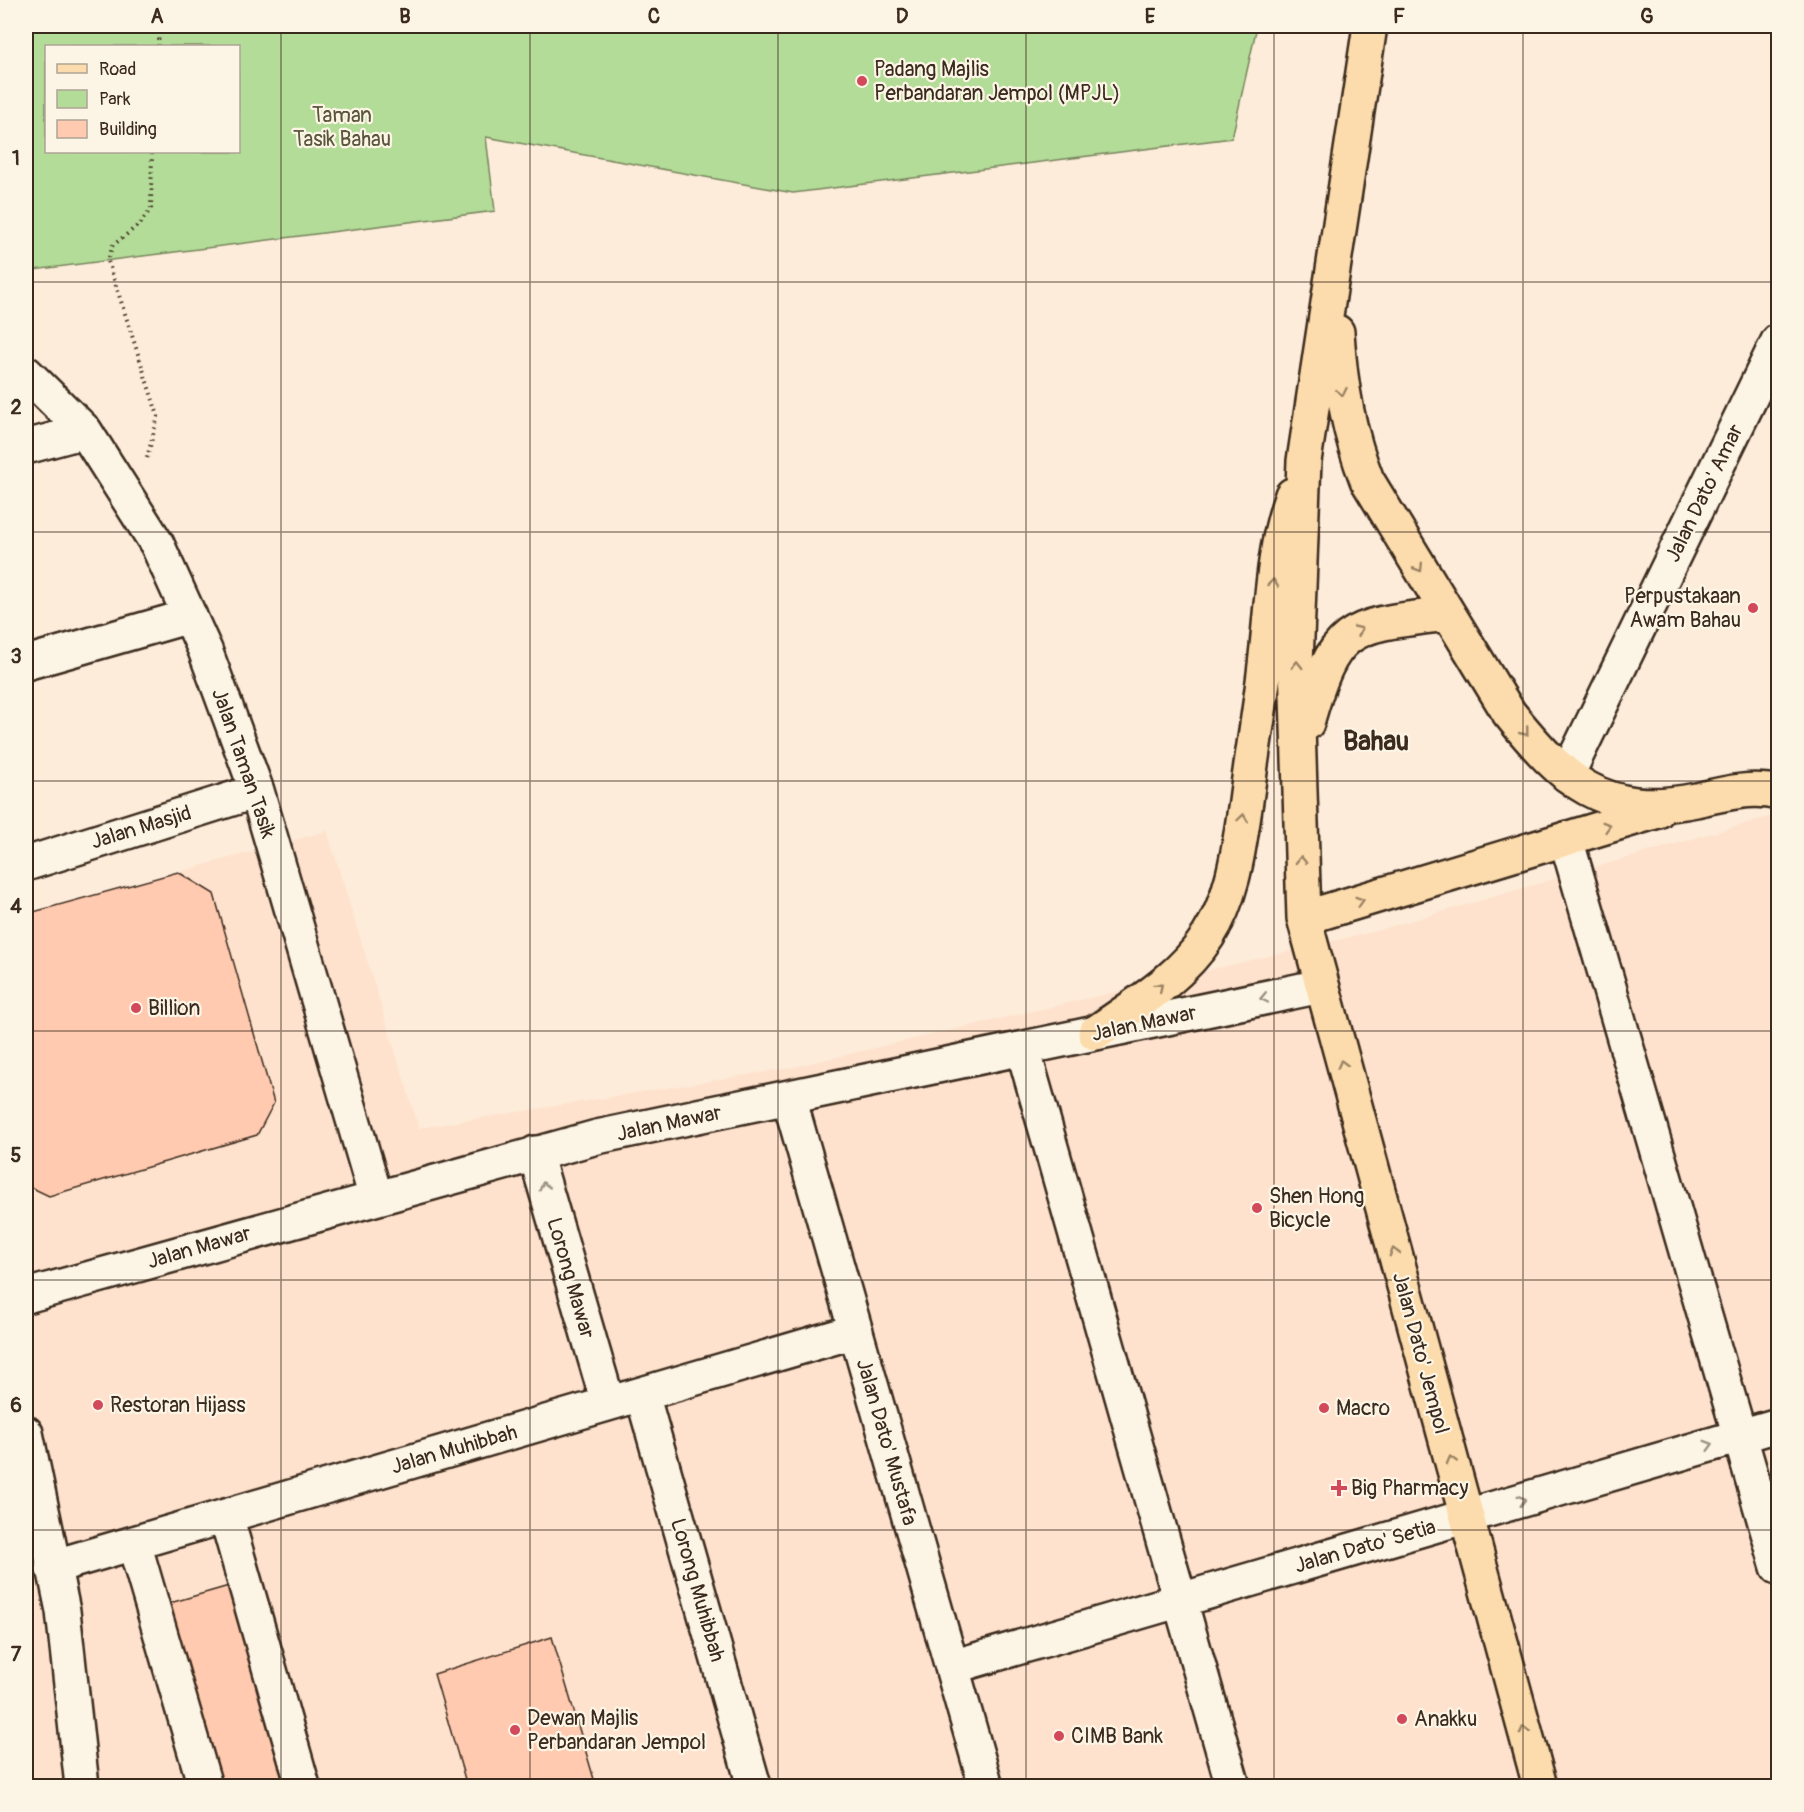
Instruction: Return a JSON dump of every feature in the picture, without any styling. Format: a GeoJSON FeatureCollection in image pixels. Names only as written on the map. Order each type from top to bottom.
{"type":"FeatureCollection","features":[{"type":"Feature","properties":{"kind":"main road"},"geometry":{"type":"LineString","coordinates":[[1095,1033],[1152,993],[1182,968],[1208,936],[1230,888],[1239,844],[1266,659],[1277,543],[1304,461],[1370,26]]}},
{"type":"Feature","properties":{"kind":"main road"},"geometry":{"type":"LineString","coordinates":[[1332,271],[1340,382],[1353,445],[1366,480],[1382,510],[1509,712],[1532,741],[1586,790],[1607,799],[1631,804],[1694,800]]}},
{"type":"Feature","properties":{"kind":"main road","name":"Jalan Dato' Jempol"},"geometry":{"type":"LineString","coordinates":[[1304,461],[1296,663],[1304,918],[1540,1786]]}},
{"type":"Feature","properties":{"kind":"main road"},"geometry":{"type":"LineString","coordinates":[[1298,754],[1325,666],[1335,649],[1349,635],[1365,627],[1385,622],[1448,614]]}},
{"type":"Feature","properties":{"kind":"main road"},"geometry":{"type":"LineString","coordinates":[[1304,918],[1694,800],[1725,793],[1770,791],[1779,793]]}},
{"type":"Feature","properties":{"kind":"street","name":"Jalan Dato' Amar"},"geometry":{"type":"LineString","coordinates":[[1567,775],[1779,341]]}},
{"type":"Feature","properties":{"kind":"street","name":"Jalan Taman Tasik"},"geometry":{"type":"LineString","coordinates":[[26,373],[84,431],[157,544],[205,650],[257,791],[376,1197]]}},
{"type":"Feature","properties":{"kind":"street"},"geometry":{"type":"LineString","coordinates":[[26,447],[84,431]]}},
{"type":"Feature","properties":{"kind":"street"},"geometry":{"type":"LineString","coordinates":[[26,663],[190,616]]}},
{"type":"Feature","properties":{"kind":"street"},"geometry":{"type":"LineString","coordinates":[[1725,793],[1779,776]]}},
{"type":"Feature","properties":{"kind":"street","name":"Jalan Masjid"},"geometry":{"type":"LineString","coordinates":[[26,864],[257,791]]}},
{"type":"Feature","properties":{"kind":"street"},"geometry":{"type":"LineString","coordinates":[[1566,839],[1779,1567]]}},
{"type":"Feature","properties":{"kind":"street","name":"Jalan Mawar"},"geometry":{"type":"LineString","coordinates":[[26,1296],[597,1137],[1321,986]]}},
{"type":"Feature","properties":{"kind":"street"},"geometry":{"type":"LineString","coordinates":[[1023,1049],[1233,1786]]}},
{"type":"Feature","properties":{"kind":"street","name":"Jalan Dato' Mustafa"},"geometry":{"type":"LineString","coordinates":[[789,1098],[986,1786]]}},
{"type":"Feature","properties":{"kind":"street","name":"Lorong Mawar"},"geometry":{"type":"LineString","coordinates":[[535,1154],[608,1404]]}},
{"type":"Feature","properties":{"kind":"street","name":"Jalan Muhibbah"},"geometry":{"type":"LineString","coordinates":[[52,1567],[856,1331]]}},
{"type":"Feature","properties":{"kind":"street","name":"Lorong Muhibbah"},"geometry":{"type":"LineString","coordinates":[[642,1394],[754,1786]]}},
{"type":"Feature","properties":{"kind":"street","name":"Jalan Dato' Setia"},"geometry":{"type":"LineString","coordinates":[[952,1668],[1779,1425]]}},
{"type":"Feature","properties":{"kind":"street"},"geometry":{"type":"LineString","coordinates":[[26,1433],[52,1567],[63,1611],[82,1786]]}},
{"type":"Feature","properties":{"kind":"street"},"geometry":{"type":"LineString","coordinates":[[226,1516],[303,1786]]}},
{"type":"Feature","properties":{"kind":"street"},"geometry":{"type":"LineString","coordinates":[[134,1543],[205,1786]]}},
{"type":"Feature","properties":{"kind":"path"},"geometry":{"type":"LineString","coordinates":[[158,45],[159,26]]}},
{"type":"Feature","properties":{"kind":"path"},"geometry":{"type":"LineString","coordinates":[[152,153],[151,208],[141,224],[112,246],[108,261],[158,416]]}},
{"type":"Feature","properties":{"kind":"shaded area"},"geometry":{"type":"Polygon","coordinates":[[[1778,814],[1778,1786],[26,1786],[26,914],[327,831],[419,1128],[789,1068],[1376,931],[1778,814]]]}},
{"type":"Feature","properties":{"kind":"green space","name":"Taman Tasik Bahau"},"geometry":{"type":"Polygon","coordinates":[[[26,26],[1257,26],[1232,138],[793,193],[486,137],[495,211],[26,271],[26,26]]]}},
{"type":"Feature","properties":{"kind":"building","name":"Billion"},"geometry":{"type":"Polygon","coordinates":[[[178,872],[214,894],[274,1103],[257,1135],[49,1196],[26,1185],[26,914],[178,872]]]}},
{"type":"Feature","properties":{"kind":"building"},"geometry":{"type":"Polygon","coordinates":[[[229,1586],[286,1786],[222,1786],[170,1603],[229,1586]]]}},
{"type":"Feature","properties":{"kind":"building","name":"Dewan Majlis Perbandaran Jempol"},"geometry":{"type":"Polygon","coordinates":[[[552,1637],[596,1786],[467,1786],[434,1674],[552,1637]]]}},
{"type":"Feature","properties":{"kind":"place","name":"Padang Majlis Perbandaran Jempol (MPJL)"},"geometry":{"type":"Point","coordinates":[862,81]}},
{"type":"Feature","properties":{"kind":"place","name":"Perpustakaan Awam Bahau"},"geometry":{"type":"Point","coordinates":[1753,608]}},
{"type":"Feature","properties":{"kind":"place","name":"Billion"},"geometry":{"type":"Point","coordinates":[136,1008]}},
{"type":"Feature","properties":{"kind":"place","name":"Shen Hong Bicycle"},"geometry":{"type":"Point","coordinates":[1257,1208]}},
{"type":"Feature","properties":{"kind":"place","name":"Restoran Hijass"},"geometry":{"type":"Point","coordinates":[98,1405]}},
{"type":"Feature","properties":{"kind":"place","name":"Macro"},"geometry":{"type":"Point","coordinates":[1324,1408]}},
{"type":"Feature","properties":{"kind":"place","name":"Big Pharmacy"},"geometry":{"type":"Point","coordinates":[1339,1488]}},
{"type":"Feature","properties":{"kind":"place","name":"Anakku"},"geometry":{"type":"Point","coordinates":[1402,1719]}},
{"type":"Feature","properties":{"kind":"place","name":"Dewan Majlis Perbandaran Jempol"},"geometry":{"type":"Point","coordinates":[515,1730]}},
{"type":"Feature","properties":{"kind":"place","name":"CIMB Bank"},"geometry":{"type":"Point","coordinates":[1059,1736]}},
{"type":"Feature","properties":{"kind":"district","name":"Bahau"},"geometry":{"type":"Point","coordinates":[1376,741]}}]}
